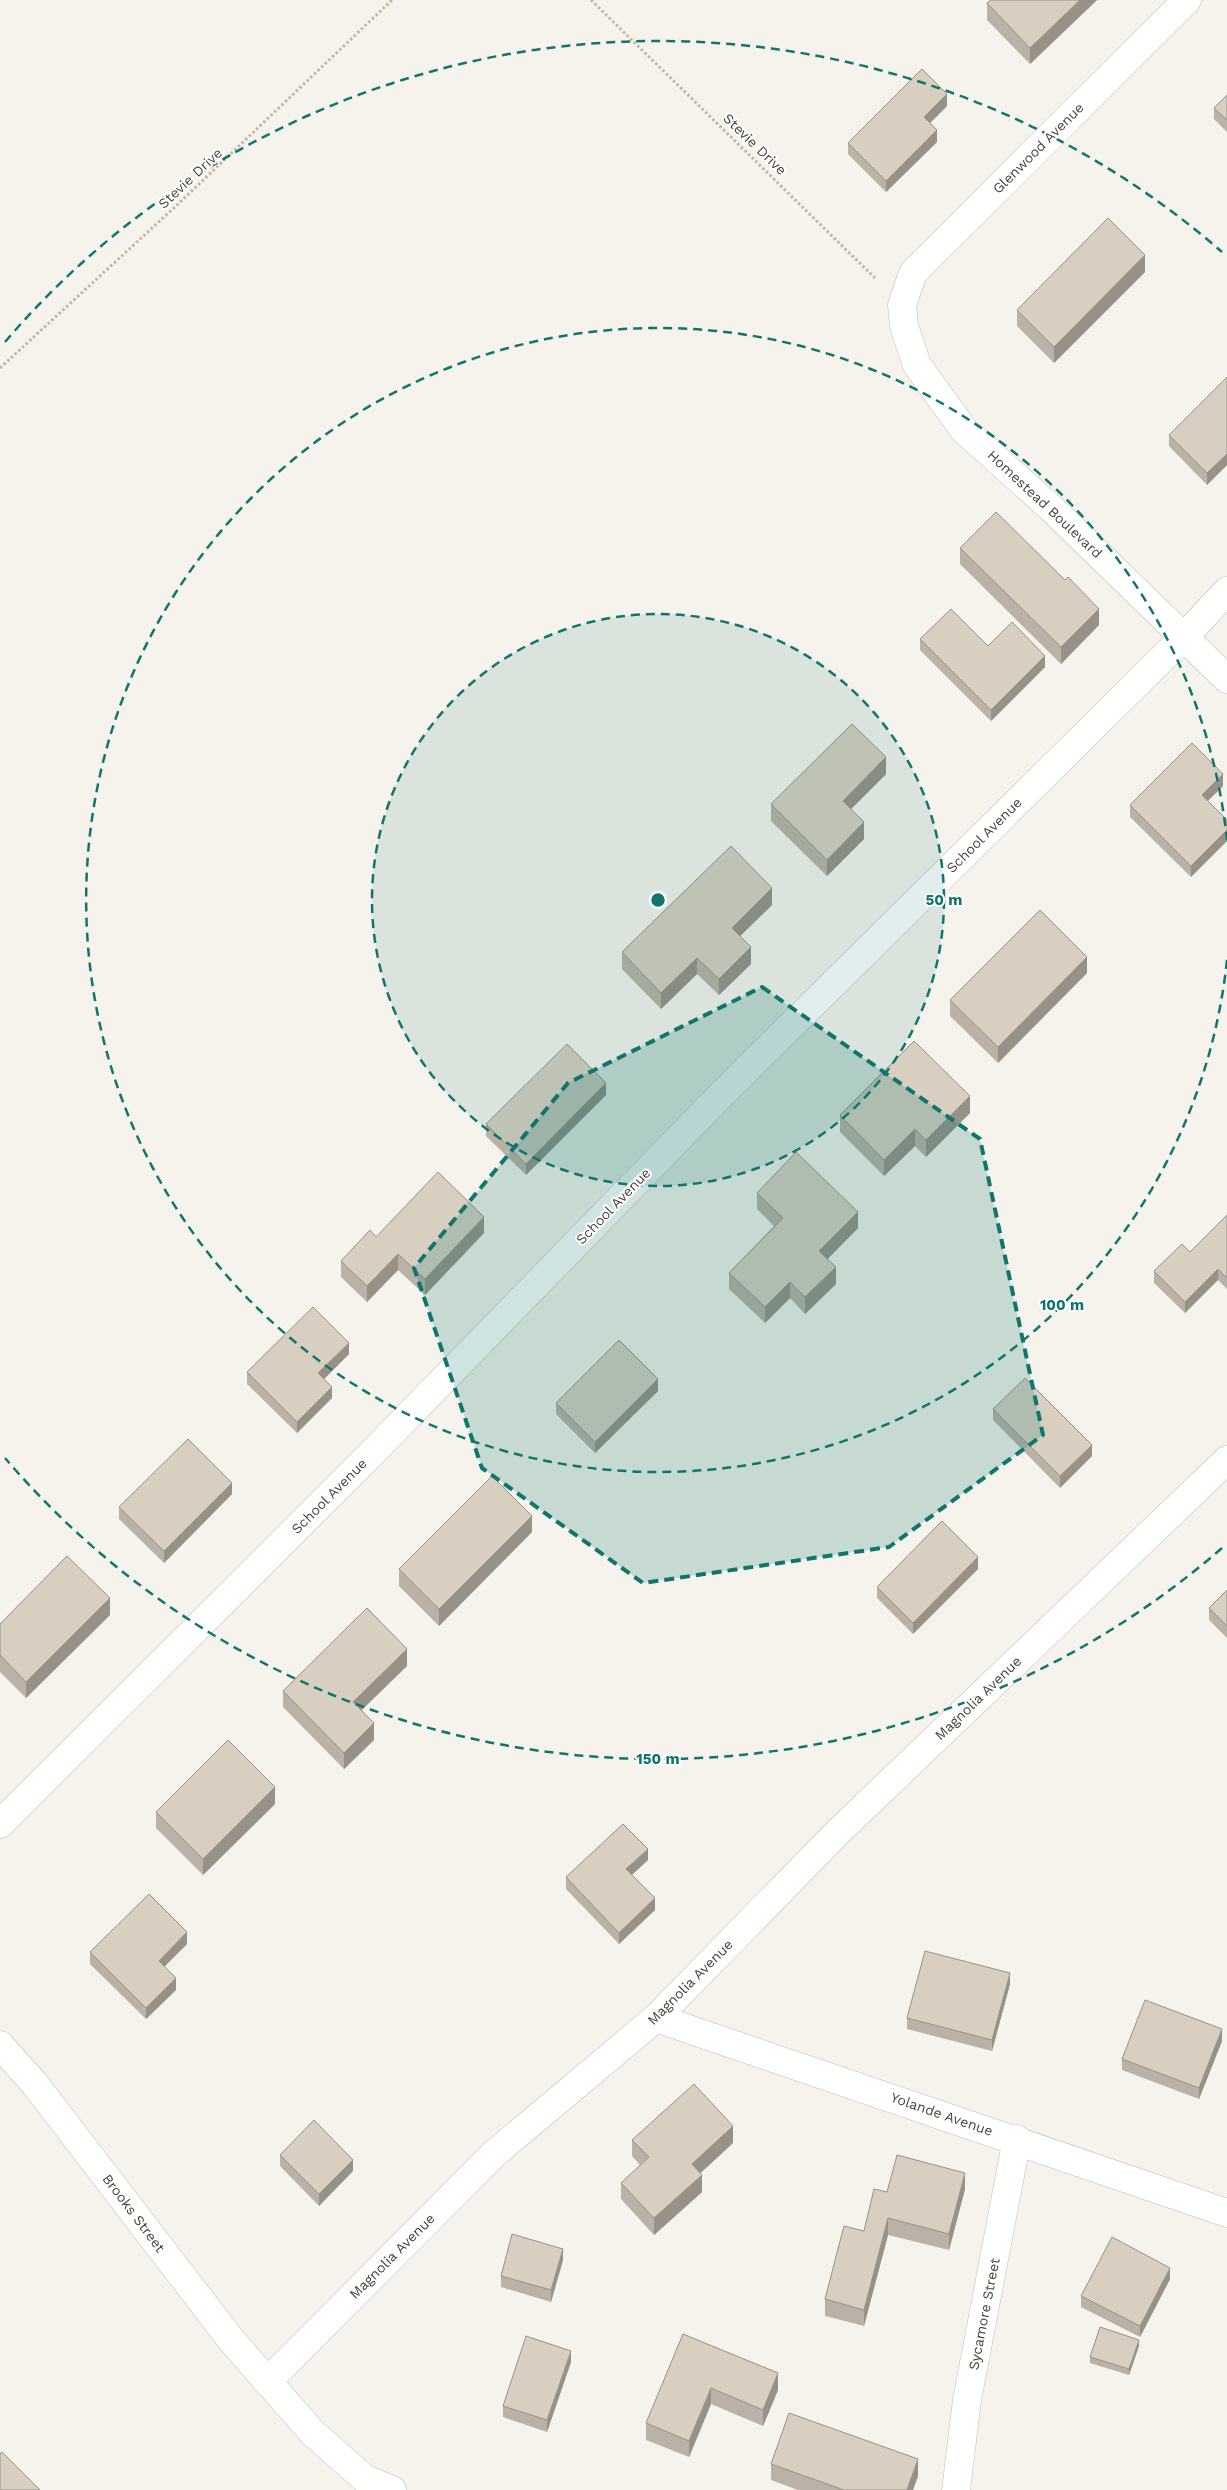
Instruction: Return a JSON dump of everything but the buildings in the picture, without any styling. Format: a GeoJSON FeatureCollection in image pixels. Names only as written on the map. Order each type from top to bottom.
{"type":"FeatureCollection","features":[{"type":"Feature","properties":{"kind":"street","name":"Glenwood Avenue"},"geometry":{"type":"LineString","coordinates":[[902,305],[913,273],[1187,0]]}},
{"type":"Feature","properties":{"kind":"street","name":"Homestead Boulevard"},"geometry":{"type":"LineString","coordinates":[[902,305],[904,326],[917,365],[964,430],[1050,507],[1185,636],[1227,679]]}},
{"type":"Feature","properties":{"kind":"street","name":"School Avenue"},"geometry":{"type":"LineString","coordinates":[[0,1824],[374,1451],[721,1095],[1185,636],[1227,591]]}},
{"type":"Feature","properties":{"kind":"street","name":"Magnolia Avenue"},"geometry":{"type":"LineString","coordinates":[[268,2382],[494,2154],[656,2018],[837,1833],[1227,1460]]}},
{"type":"Feature","properties":{"kind":"street","name":"Yolande Avenue"},"geometry":{"type":"LineString","coordinates":[[656,2018],[1227,2213]]}},
{"type":"Feature","properties":{"kind":"street","name":"Brooks Street"},"geometry":{"type":"LineString","coordinates":[[0,2045],[34,2083],[226,2334],[268,2382]]}},
{"type":"Feature","properties":{"kind":"street","name":"Sycamore Street"},"geometry":{"type":"LineString","coordinates":[[956,2490],[967,2400],[1017,2140]]}},
{"type":"Feature","properties":{"kind":"street"},"geometry":{"type":"LineString","coordinates":[[268,2382],[313,2433],[350,2466],[365,2479],[392,2490]]}},
{"type":"Feature","properties":{"kind":"path","name":"Stevie Drive"},"geometry":{"type":"LineString","coordinates":[[0,368],[176,206],[392,0]]}},
{"type":"Feature","properties":{"kind":"path","name":"Stevie Drive"},"geometry":{"type":"LineString","coordinates":[[591,0],[902,305]]}},
{"type":"Feature","properties":{"kind":"highlighted area"},"geometry":{"type":"Polygon","coordinates":[[[762,987],[980,1139],[1043,1435],[889,1547],[643,1583],[482,1468],[414,1268],[568,1083],[762,987]]]}}]}
